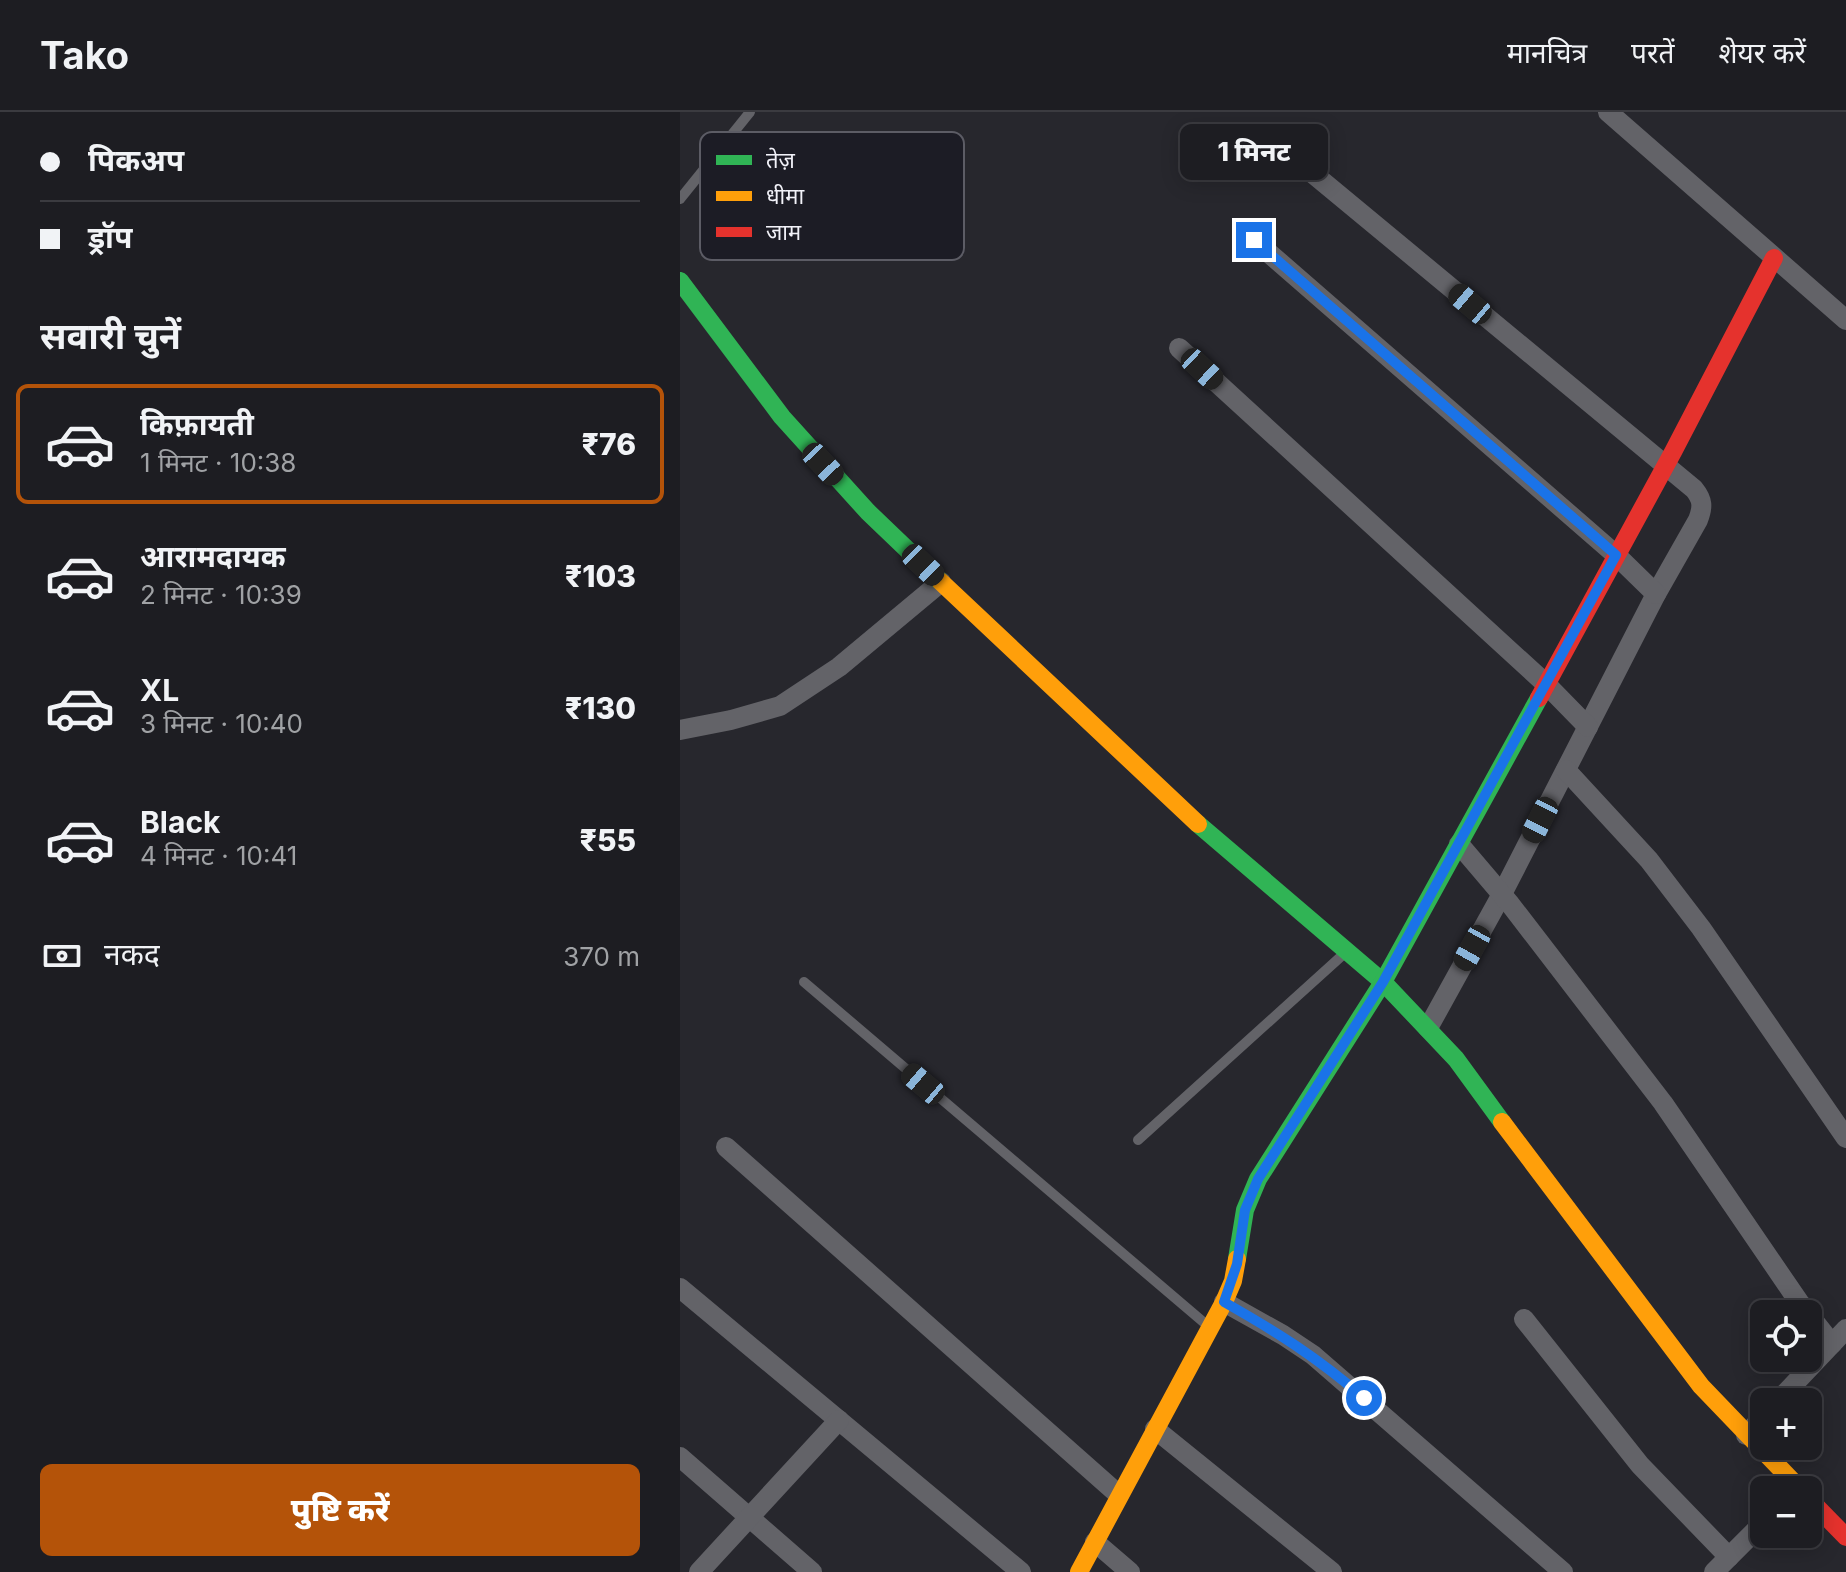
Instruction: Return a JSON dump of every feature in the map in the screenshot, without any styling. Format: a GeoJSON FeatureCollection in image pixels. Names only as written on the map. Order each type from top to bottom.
{"type":"FeatureCollection","features":[{"type":"Feature","properties":{"kind":"street"},"geometry":{"type":"LineString","coordinates":[[1608,112],[1846,320]]}},
{"type":"Feature","properties":{"kind":"street"},"geometry":{"type":"LineString","coordinates":[[1299,162],[1694,489],[1701,498],[1702,509],[1698,520],[1656,594],[1502,894],[1428,1028]]}},
{"type":"Feature","properties":{"kind":"street"},"geometry":{"type":"LineString","coordinates":[[1254,240],[1616,555],[1656,594]]}},
{"type":"Feature","properties":{"kind":"street"},"geometry":{"type":"LineString","coordinates":[[1079,1572],[1224,1302],[1237,1264],[1245,1210],[1258,1179],[1383,982],[1665,466],[1774,258]]}},
{"type":"Feature","properties":{"kind":"street"},"geometry":{"type":"LineString","coordinates":[[680,281],[782,417],[868,512],[1169,799],[1383,982],[1428,1028],[1500,1115],[1701,1386],[1786,1476]]}},
{"type":"Feature","properties":{"kind":"street"},"geometry":{"type":"LineString","coordinates":[[1179,348],[1546,684],[1588,727]]}},
{"type":"Feature","properties":{"kind":"street"},"geometry":{"type":"LineString","coordinates":[[680,730],[780,706],[839,667],[941,582]]}},
{"type":"Feature","properties":{"kind":"street"},"geometry":{"type":"LineString","coordinates":[[1566,770],[1649,860],[1701,928],[1846,1138]]}},
{"type":"Feature","properties":{"kind":"street"},"geometry":{"type":"LineString","coordinates":[[1459,844],[1502,894],[1663,1103],[1799,1302],[1832,1344]]}},
{"type":"Feature","properties":{"kind":"street"},"geometry":{"type":"LineString","coordinates":[[726,1147],[1119,1495]]}},
{"type":"Feature","properties":{"kind":"street"},"geometry":{"type":"LineString","coordinates":[[680,1288],[1021,1572]]}},
{"type":"Feature","properties":{"kind":"street"},"geometry":{"type":"LineString","coordinates":[[1224,1302],[1313,1355],[1563,1572]]}},
{"type":"Feature","properties":{"kind":"street"},"geometry":{"type":"LineString","coordinates":[[1524,1319],[1722,1565],[1750,1536]]}},
{"type":"Feature","properties":{"kind":"street"},"geometry":{"type":"LineString","coordinates":[[1790,1388],[1846,1329]]}},
{"type":"Feature","properties":{"kind":"street"},"geometry":{"type":"LineString","coordinates":[[699,1572],[839,1420]]}},
{"type":"Feature","properties":{"kind":"street"},"geometry":{"type":"LineString","coordinates":[[1155,1429],[1332,1572]]}},
{"type":"Feature","properties":{"kind":"street"},"geometry":{"type":"LineString","coordinates":[[1746,1435],[1750,1431]]}},
{"type":"Feature","properties":{"kind":"street"},"geometry":{"type":"LineString","coordinates":[[680,1457],[812,1572]]}},
{"type":"Feature","properties":{"kind":"street"},"geometry":{"type":"LineString","coordinates":[[1822,1513],[1846,1537]]}},
{"type":"Feature","properties":{"kind":"street"},"geometry":{"type":"LineString","coordinates":[[1095,1542],[1130,1572]]}},
{"type":"Feature","properties":{"kind":"lane"},"geometry":{"type":"LineString","coordinates":[[734,132],[750,112]]}},
{"type":"Feature","properties":{"kind":"lane"},"geometry":{"type":"LineString","coordinates":[[680,199],[700,174]]}},
{"type":"Feature","properties":{"kind":"lane"},"geometry":{"type":"LineString","coordinates":[[1138,1140],[1347,951]]}},
{"type":"Feature","properties":{"kind":"lane"},"geometry":{"type":"LineString","coordinates":[[804,982],[1210,1327]]}},
{"type":"Feature","properties":{"kind":"traffic: fast"},"geometry":{"type":"LineString","coordinates":[[680,281],[782,417],[868,512],[940,581]]}},
{"type":"Feature","properties":{"kind":"traffic: fast"},"geometry":{"type":"LineString","coordinates":[[1237,1259],[1245,1210],[1258,1179],[1383,982],[1539,698]]}},
{"type":"Feature","properties":{"kind":"traffic: fast"},"geometry":{"type":"LineString","coordinates":[[1198,824],[1383,982],[1456,1059],[1502,1122]]}},
{"type":"Feature","properties":{"kind":"traffic: slow"},"geometry":{"type":"LineString","coordinates":[[940,581],[1198,824]]}},
{"type":"Feature","properties":{"kind":"traffic: slow"},"geometry":{"type":"LineString","coordinates":[[1502,1122],[1701,1386],[1788,1476]]}},
{"type":"Feature","properties":{"kind":"traffic: slow"},"geometry":{"type":"LineString","coordinates":[[1079,1572],[1224,1302],[1233,1281],[1237,1259]]}},
{"type":"Feature","properties":{"kind":"traffic: jam"},"geometry":{"type":"LineString","coordinates":[[1539,698],[1774,258]]}},
{"type":"Feature","properties":{"kind":"traffic: jam"},"geometry":{"type":"LineString","coordinates":[[1822,1512],[1846,1537]]}},
{"type":"Feature","properties":{"kind":"route"},"geometry":{"type":"LineString","coordinates":[[1254,240],[1616,555],[1383,982],[1276,1149],[1258,1179],[1245,1210],[1237,1264],[1224,1302],[1313,1355],[1364,1398]]}}]}
